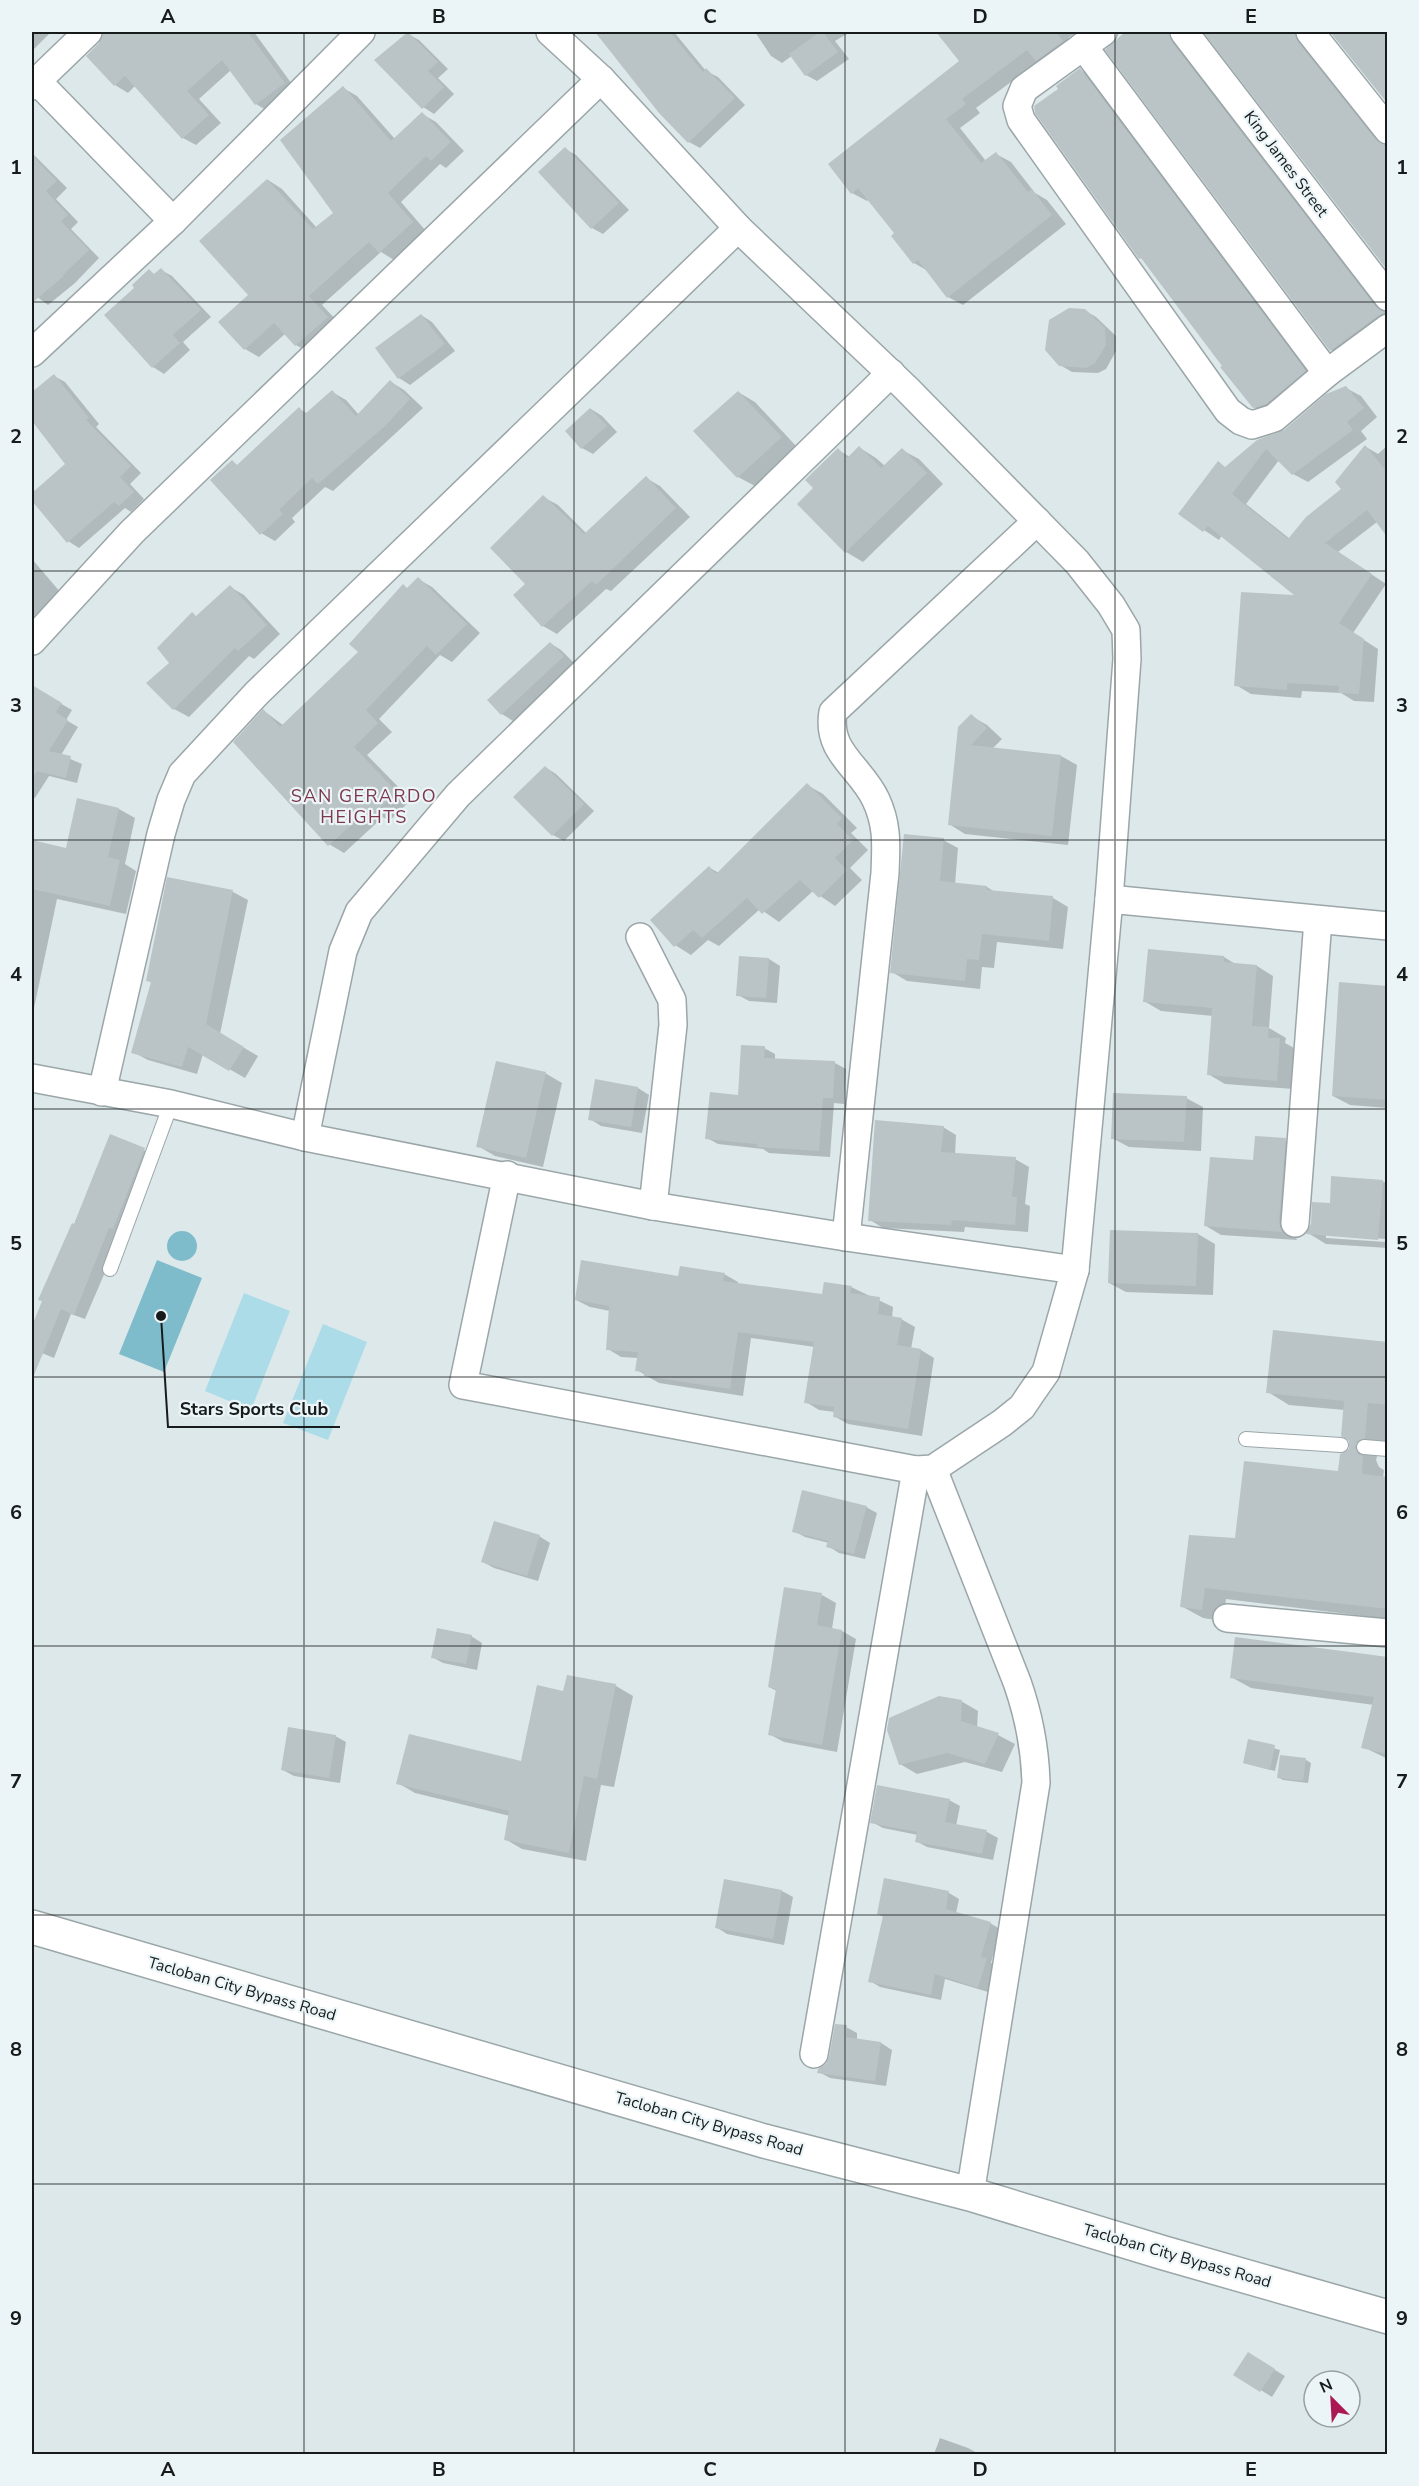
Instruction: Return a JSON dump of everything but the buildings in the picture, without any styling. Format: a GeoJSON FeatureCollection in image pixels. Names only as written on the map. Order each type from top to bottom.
{"type":"FeatureCollection","features":[{"type":"Feature","properties":{"kind":"highway","name":"Tacloban City Bypass Road"},"geometry":{"type":"LineString","coordinates":[[32,1927],[764,2141],[970,2194],[1164,2253],[1388,2317]]}},
{"type":"Feature","properties":{"kind":"street"},"geometry":{"type":"LineString","coordinates":[[88,32],[34,84],[173,221]]}},
{"type":"Feature","properties":{"kind":"street"},"geometry":{"type":"LineString","coordinates":[[32,353],[173,221],[361,32]]}},
{"type":"Feature","properties":{"kind":"street"},"geometry":{"type":"LineString","coordinates":[[507,1176],[464,1385],[925,1470],[1002,1423],[1022,1407],[1046,1372],[1075,1270],[1125,697],[1126,630],[1111,605],[1084,571],[891,374],[738,228],[601,79],[550,32]]}},
{"type":"Feature","properties":{"kind":"street","name":"King James Street"},"geometry":{"type":"LineString","coordinates":[[1184,32],[1388,297]]}},
{"type":"Feature","properties":{"kind":"street"},"geometry":{"type":"LineString","coordinates":[[1310,32],[1388,130]]}},
{"type":"Feature","properties":{"kind":"street"},"geometry":{"type":"LineString","coordinates":[[1327,373],[1093,39],[1024,89],[1017,106],[1021,120],[1228,411],[1241,422],[1252,425],[1274,418],[1327,373],[1388,328]]}},
{"type":"Feature","properties":{"kind":"street"},"geometry":{"type":"LineString","coordinates":[[32,641],[132,532],[601,79]]}},
{"type":"Feature","properties":{"kind":"street"},"geometry":{"type":"LineString","coordinates":[[102,1092],[161,834],[182,774],[257,693],[738,228]]}},
{"type":"Feature","properties":{"kind":"street"},"geometry":{"type":"LineString","coordinates":[[305,1137],[343,951],[359,912],[458,795],[891,374]]}},
{"type":"Feature","properties":{"kind":"street"},"geometry":{"type":"LineString","coordinates":[[846,1237],[885,873],[886,828],[876,798],[834,742],[831,727],[833,712],[1037,521]]}},
{"type":"Feature","properties":{"kind":"street"},"geometry":{"type":"LineString","coordinates":[[1109,899],[1388,926]]}},
{"type":"Feature","properties":{"kind":"street"},"geometry":{"type":"LineString","coordinates":[[1294,1223],[1318,920]]}},
{"type":"Feature","properties":{"kind":"street"},"geometry":{"type":"LineString","coordinates":[[640,937],[672,1000],[673,1025],[653,1206]]}},
{"type":"Feature","properties":{"kind":"street"},"geometry":{"type":"LineString","coordinates":[[32,1078],[171,1104],[305,1137],[653,1206],[1075,1270]]}},
{"type":"Feature","properties":{"kind":"street"},"geometry":{"type":"LineString","coordinates":[[814,2054],[925,1470]]}},
{"type":"Feature","properties":{"kind":"street"},"geometry":{"type":"LineString","coordinates":[[925,1470],[1017,1682],[1029,1716],[1035,1748],[1036,1783],[970,2194]]}},
{"type":"Feature","properties":{"kind":"street"},"geometry":{"type":"LineString","coordinates":[[1227,1618],[1388,1633]]}},
{"type":"Feature","properties":{"kind":"lane"},"geometry":{"type":"LineString","coordinates":[[110,1269],[171,1104]]}},
{"type":"Feature","properties":{"kind":"lane"},"geometry":{"type":"LineString","coordinates":[[1246,1439],[1341,1445]]}},
{"type":"Feature","properties":{"kind":"lane"},"geometry":{"type":"LineString","coordinates":[[1364,1447],[1388,1449]]}},
{"type":"Feature","properties":{"kind":"shaded area"},"geometry":{"type":"Polygon","coordinates":[[[182,1231],[188,1232],[196,1240],[196,1252],[188,1260],[182,1261],[176,1260],[168,1252],[167,1246],[168,1240],[176,1232],[182,1231]]]}},
{"type":"Feature","properties":{"kind":"shaded area"},"geometry":{"type":"Polygon","coordinates":[[[157,1260],[202,1278],[164,1372],[119,1354],[157,1260]]]}},
{"type":"Feature","properties":{"kind":"shaded area"},"geometry":{"type":"Polygon","coordinates":[[[244,1293],[290,1311],[251,1410],[205,1391],[244,1293]]]}},
{"type":"Feature","properties":{"kind":"shaded area"},"geometry":{"type":"Polygon","coordinates":[[[323,1324],[367,1342],[328,1440],[283,1423],[323,1324]]]}},
{"type":"Feature","properties":{"kind":"place","name":"Stars Sports Club"},"geometry":{"type":"Point","coordinates":[161,1316]}},
{"type":"Feature","properties":{"kind":"district","name":"SAN GERARDO HEIGHTS"},"geometry":{"type":"Point","coordinates":[364,806]}}]}
